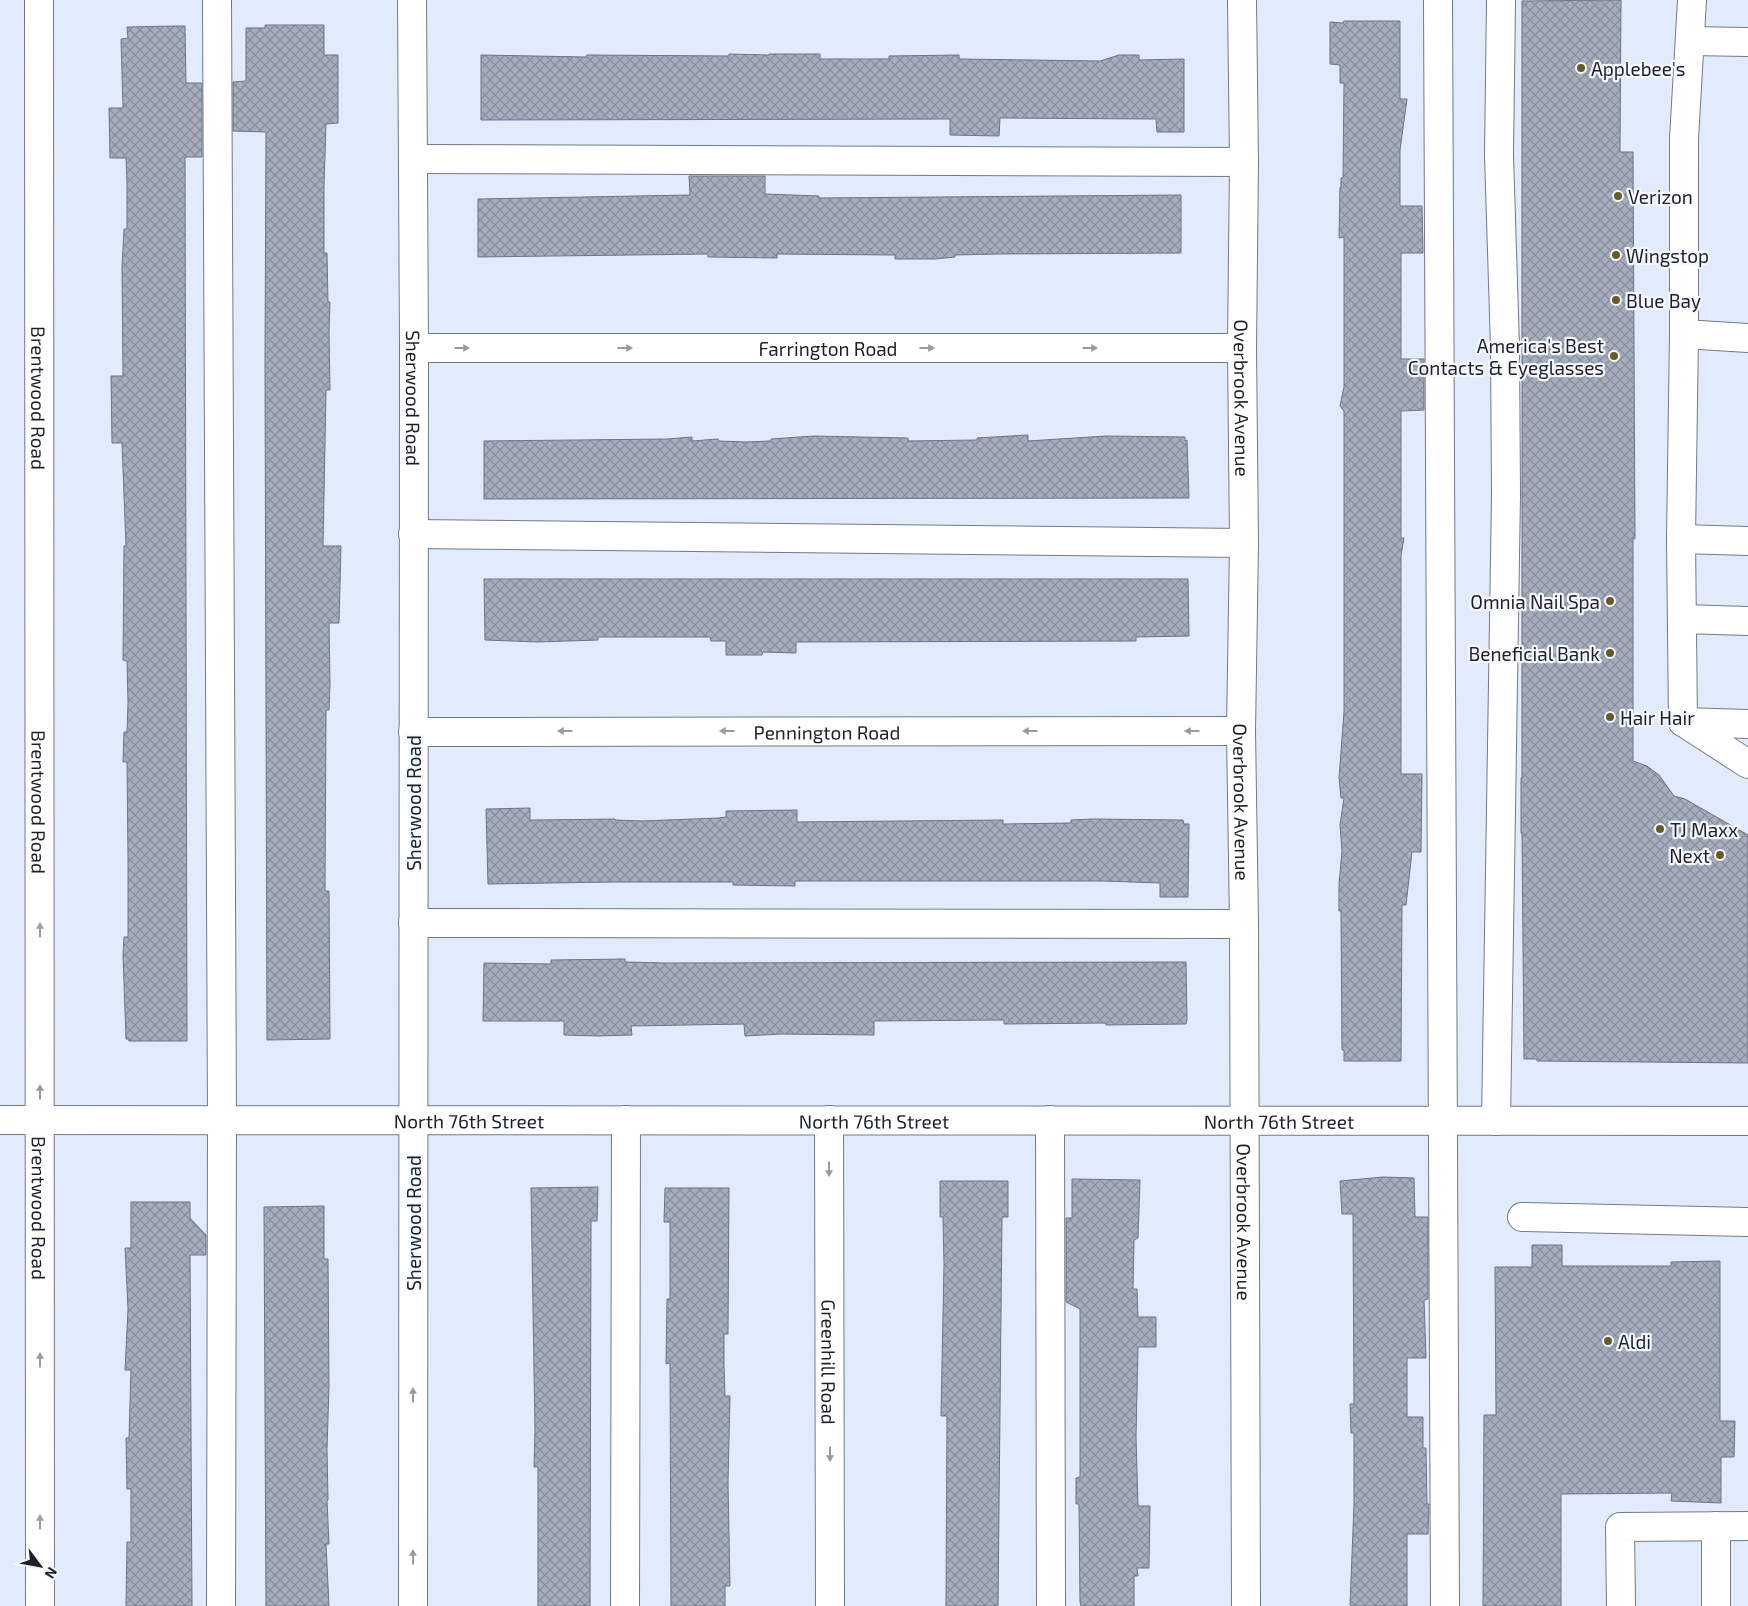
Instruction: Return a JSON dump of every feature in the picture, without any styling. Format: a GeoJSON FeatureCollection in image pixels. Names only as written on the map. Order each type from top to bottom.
{"type":"FeatureCollection","features":[{"type":"Feature","properties":{"kind":"street","name":"Brentwood Road"},"geometry":{"type":"LineString","coordinates":[[39,0],[40,1606]]}},
{"type":"Feature","properties":{"kind":"street"},"geometry":{"type":"LineString","coordinates":[[217,0],[222,1120],[221,1606]]}},
{"type":"Feature","properties":{"kind":"street","name":"Sherwood Road"},"geometry":{"type":"LineString","coordinates":[[412,0],[414,348],[413,1606]]}},
{"type":"Feature","properties":{"kind":"street","name":"Overbrook Avenue"},"geometry":{"type":"LineString","coordinates":[[1242,0],[1244,543],[1241,731],[1244,924],[1246,1606]]}},
{"type":"Feature","properties":{"kind":"street"},"geometry":{"type":"LineString","coordinates":[[1438,0],[1445,1606]]}},
{"type":"Feature","properties":{"kind":"street"},"geometry":{"type":"LineString","coordinates":[[1496,1121],[1506,495],[1505,347],[1499,155],[1501,0]]}},
{"type":"Feature","properties":{"kind":"street"},"geometry":{"type":"LineString","coordinates":[[1683,722],[1681,539],[1684,138],[1692,0]]}},
{"type":"Feature","properties":{"kind":"street"},"geometry":{"type":"LineString","coordinates":[[1690,41],[1748,42]]}},
{"type":"Feature","properties":{"kind":"street"},"geometry":{"type":"LineString","coordinates":[[413,159],[1244,162]]}},
{"type":"Feature","properties":{"kind":"street"},"geometry":{"type":"LineString","coordinates":[[1684,334],[1748,338]]}},
{"type":"Feature","properties":{"kind":"street","name":"Farrington Road"},"geometry":{"type":"LineString","coordinates":[[414,348],[1242,348]]}},
{"type":"Feature","properties":{"kind":"street"},"geometry":{"type":"LineString","coordinates":[[414,534],[1244,543]]}},
{"type":"Feature","properties":{"kind":"street"},"geometry":{"type":"LineString","coordinates":[[1681,539],[1748,541]]}},
{"type":"Feature","properties":{"kind":"street"},"geometry":{"type":"LineString","coordinates":[[1682,619],[1748,621]]}},
{"type":"Feature","properties":{"kind":"street"},"geometry":{"type":"LineString","coordinates":[[1683,722],[1748,724]]}},
{"type":"Feature","properties":{"kind":"street"},"geometry":{"type":"LineString","coordinates":[[1683,722],[1748,764]]}},
{"type":"Feature","properties":{"kind":"street","name":"Pennington Road"},"geometry":{"type":"LineString","coordinates":[[413,732],[1241,731]]}},
{"type":"Feature","properties":{"kind":"street"},"geometry":{"type":"LineString","coordinates":[[414,923],[1244,924]]}},
{"type":"Feature","properties":{"kind":"street","name":"North 76th Street"},"geometry":{"type":"LineString","coordinates":[[0,1120],[1748,1121]]}},
{"type":"Feature","properties":{"kind":"street"},"geometry":{"type":"LineString","coordinates":[[625,1606],[626,1120]]}},
{"type":"Feature","properties":{"kind":"street","name":"Greenhill Road"},"geometry":{"type":"LineString","coordinates":[[829,1120],[830,1606]]}},
{"type":"Feature","properties":{"kind":"street"},"geometry":{"type":"LineString","coordinates":[[1050,1120],[1051,1606]]}},
{"type":"Feature","properties":{"kind":"street"},"geometry":{"type":"LineString","coordinates":[[1522,1217],[1748,1222]]}},
{"type":"Feature","properties":{"kind":"street"},"geometry":{"type":"LineString","coordinates":[[1716,1526],[1716,1606]]}},
{"type":"Feature","properties":{"kind":"street"},"geometry":{"type":"LineString","coordinates":[[1620,1606],[1620,1527],[1748,1526]]}},
{"type":"Feature","properties":{"kind":"building"},"geometry":{"type":"Polygon","coordinates":[[[1621,0],[1620,152],[1633,152],[1635,539],[1633,538],[1633,761],[1647,766],[1659,775],[1674,796],[1685,799],[1748,835],[1748,1063],[1537,1061],[1537,1059],[1524,1059],[1521,833],[1522,1],[1621,0]]]}},
{"type":"Feature","properties":{"kind":"building"},"geometry":{"type":"Polygon","coordinates":[[[1344,21],[1400,21],[1400,99],[1407,99],[1400,150],[1400,206],[1422,206],[1423,253],[1401,253],[1401,359],[1424,359],[1424,410],[1401,411],[1401,538],[1404,538],[1401,555],[1401,774],[1422,774],[1421,852],[1412,852],[1406,905],[1402,905],[1401,1061],[1344,1061],[1344,1050],[1342,1050],[1341,911],[1339,911],[1339,884],[1342,851],[1340,825],[1344,798],[1341,798],[1339,778],[1344,712],[1344,411],[1340,406],[1344,387],[1344,237],[1339,238],[1340,187],[1341,178],[1343,178],[1344,83],[1340,83],[1340,65],[1330,64],[1330,22],[1343,23],[1344,21]]]}},
{"type":"Feature","properties":{"kind":"building"},"geometry":{"type":"Polygon","coordinates":[[[265,25],[324,25],[324,55],[338,55],[338,123],[326,124],[324,185],[324,253],[327,253],[328,302],[330,302],[330,390],[326,390],[323,546],[341,546],[339,623],[329,623],[330,684],[329,710],[326,710],[325,891],[329,891],[330,1039],[267,1040],[266,132],[233,131],[233,82],[246,81],[246,28],[265,28],[265,25]]]}},
{"type":"Feature","properties":{"kind":"building"},"geometry":{"type":"Polygon","coordinates":[[[185,26],[186,83],[202,83],[202,157],[185,157],[187,1041],[129,1041],[126,1039],[123,955],[124,937],[128,937],[127,762],[123,762],[124,732],[127,732],[128,703],[127,661],[123,660],[124,546],[126,546],[122,443],[112,443],[111,376],[123,376],[122,267],[124,229],[127,229],[127,184],[126,158],[110,158],[109,108],[123,108],[121,39],[128,38],[127,27],[185,26]]]}},
{"type":"Feature","properties":{"kind":"building"},"geometry":{"type":"Polygon","coordinates":[[[729,54],[820,54],[820,59],[889,59],[889,56],[959,55],[959,59],[1100,61],[1119,55],[1139,55],[1139,60],[1184,59],[1184,132],[1157,132],[1156,119],[1000,118],[999,136],[950,135],[950,119],[481,120],[481,55],[586,57],[587,55],[729,56],[729,54]]]}},
{"type":"Feature","properties":{"kind":"building"},"geometry":{"type":"Polygon","coordinates":[[[689,176],[765,176],[765,194],[819,196],[819,198],[1181,195],[1181,253],[955,255],[955,257],[935,259],[895,259],[895,255],[777,254],[777,258],[708,257],[708,254],[478,257],[478,199],[690,195],[689,176]]]}},
{"type":"Feature","properties":{"kind":"building"},"geometry":{"type":"Polygon","coordinates":[[[1028,435],[1028,441],[1106,436],[1185,437],[1185,441],[1187,440],[1189,498],[484,499],[484,441],[667,439],[692,437],[692,441],[718,439],[719,441],[746,442],[814,436],[908,438],[908,441],[977,440],[977,438],[1028,435]]]}},
{"type":"Feature","properties":{"kind":"building"},"geometry":{"type":"Polygon","coordinates":[[[484,579],[1188,579],[1189,636],[1136,637],[1136,641],[796,642],[796,653],[763,652],[762,655],[726,655],[726,641],[711,641],[710,637],[598,637],[598,640],[538,642],[485,640],[484,579]]]}},
{"type":"Feature","properties":{"kind":"building"},"geometry":{"type":"Polygon","coordinates":[[[530,808],[530,820],[615,819],[642,821],[718,818],[726,817],[726,811],[797,810],[797,822],[1003,820],[1003,824],[1071,823],[1071,820],[1093,819],[1183,820],[1184,824],[1189,824],[1188,897],[1160,897],[1160,883],[1103,881],[795,881],[795,886],[733,885],[733,882],[488,884],[486,809],[530,808]]]}},
{"type":"Feature","properties":{"kind":"building"},"geometry":{"type":"Polygon","coordinates":[[[625,959],[625,962],[666,963],[1186,962],[1187,1019],[1186,1024],[1106,1025],[1106,1023],[1004,1024],[1004,1020],[874,1021],[874,1035],[781,1034],[745,1036],[744,1024],[631,1026],[632,1035],[598,1036],[564,1035],[564,1021],[483,1021],[484,963],[551,964],[551,960],[625,959]]]}},
{"type":"Feature","properties":{"kind":"building"},"geometry":{"type":"Polygon","coordinates":[[[1383,1177],[1414,1178],[1415,1217],[1428,1217],[1428,1299],[1424,1300],[1426,1358],[1407,1358],[1407,1417],[1423,1417],[1423,1448],[1426,1448],[1427,1504],[1429,1504],[1428,1534],[1407,1534],[1407,1606],[1354,1606],[1350,1605],[1354,1505],[1354,1433],[1351,1433],[1350,1404],[1354,1404],[1353,1214],[1342,1214],[1340,1181],[1383,1177]]]}},
{"type":"Feature","properties":{"kind":"building"},"geometry":{"type":"Polygon","coordinates":[[[1072,1179],[1140,1180],[1138,1238],[1134,1240],[1133,1289],[1137,1289],[1138,1317],[1156,1317],[1156,1347],[1138,1347],[1136,1437],[1138,1506],[1150,1506],[1149,1568],[1137,1568],[1138,1576],[1134,1576],[1134,1606],[1081,1606],[1080,1602],[1079,1504],[1076,1504],[1076,1478],[1080,1477],[1080,1309],[1066,1302],[1066,1218],[1072,1218],[1072,1179]]]}},
{"type":"Feature","properties":{"kind":"building"},"geometry":{"type":"Polygon","coordinates":[[[940,1181],[1008,1181],[1008,1217],[1002,1217],[998,1606],[946,1606],[947,1416],[941,1416],[944,1265],[943,1217],[940,1217],[940,1181]]]}},
{"type":"Feature","properties":{"kind":"building"},"geometry":{"type":"Polygon","coordinates":[[[598,1187],[597,1221],[591,1221],[590,1606],[538,1606],[538,1467],[534,1467],[531,1188],[598,1187]]]}},
{"type":"Feature","properties":{"kind":"building"},"geometry":{"type":"Polygon","coordinates":[[[665,1188],[729,1188],[728,1334],[724,1334],[724,1366],[725,1396],[730,1396],[728,1483],[730,1586],[725,1586],[725,1606],[671,1606],[670,1363],[666,1364],[667,1299],[670,1299],[670,1222],[664,1222],[665,1188]]]}},
{"type":"Feature","properties":{"kind":"building"},"geometry":{"type":"Polygon","coordinates":[[[131,1202],[190,1202],[190,1218],[206,1235],[206,1255],[190,1255],[192,1606],[126,1606],[127,1542],[131,1542],[131,1489],[127,1489],[126,1438],[129,1438],[131,1370],[125,1370],[128,1309],[125,1248],[131,1248],[131,1202]]]}},
{"type":"Feature","properties":{"kind":"building"},"geometry":{"type":"Polygon","coordinates":[[[324,1206],[324,1259],[328,1259],[329,1386],[327,1500],[329,1544],[326,1544],[329,1606],[266,1606],[264,1207],[324,1206]]]}},
{"type":"Feature","properties":{"kind":"building","name":"Aldi"},"geometry":{"type":"Polygon","coordinates":[[[1532,1245],[1562,1245],[1562,1266],[1671,1266],[1671,1262],[1720,1261],[1720,1421],[1735,1421],[1734,1457],[1721,1457],[1721,1503],[1671,1501],[1672,1493],[1561,1494],[1561,1606],[1483,1606],[1484,1415],[1496,1415],[1495,1267],[1532,1267],[1532,1245]]]}},
{"type":"Feature","properties":{"kind":"place","name":"Applebee's"},"geometry":{"type":"Point","coordinates":[1581,68]}},
{"type":"Feature","properties":{"kind":"place","name":"Verizon"},"geometry":{"type":"Point","coordinates":[1618,196]}},
{"type":"Feature","properties":{"kind":"place","name":"Wingstop"},"geometry":{"type":"Point","coordinates":[1616,255]}},
{"type":"Feature","properties":{"kind":"place","name":"Blue Bay"},"geometry":{"type":"Point","coordinates":[1616,300]}},
{"type":"Feature","properties":{"kind":"place","name":"America's Best Contacts & Eyeglasses"},"geometry":{"type":"Point","coordinates":[1614,356]}},
{"type":"Feature","properties":{"kind":"place","name":"Omnia Nail Spa"},"geometry":{"type":"Point","coordinates":[1610,601]}},
{"type":"Feature","properties":{"kind":"place","name":"Beneficial Bank"},"geometry":{"type":"Point","coordinates":[1610,653]}},
{"type":"Feature","properties":{"kind":"place","name":"Hair Hair"},"geometry":{"type":"Point","coordinates":[1610,717]}},
{"type":"Feature","properties":{"kind":"place","name":"TJ Maxx"},"geometry":{"type":"Point","coordinates":[1660,829]}},
{"type":"Feature","properties":{"kind":"place","name":"Next"},"geometry":{"type":"Point","coordinates":[1720,855]}},
{"type":"Feature","properties":{"kind":"place","name":"Aldi"},"geometry":{"type":"Point","coordinates":[1608,1341]}}]}
